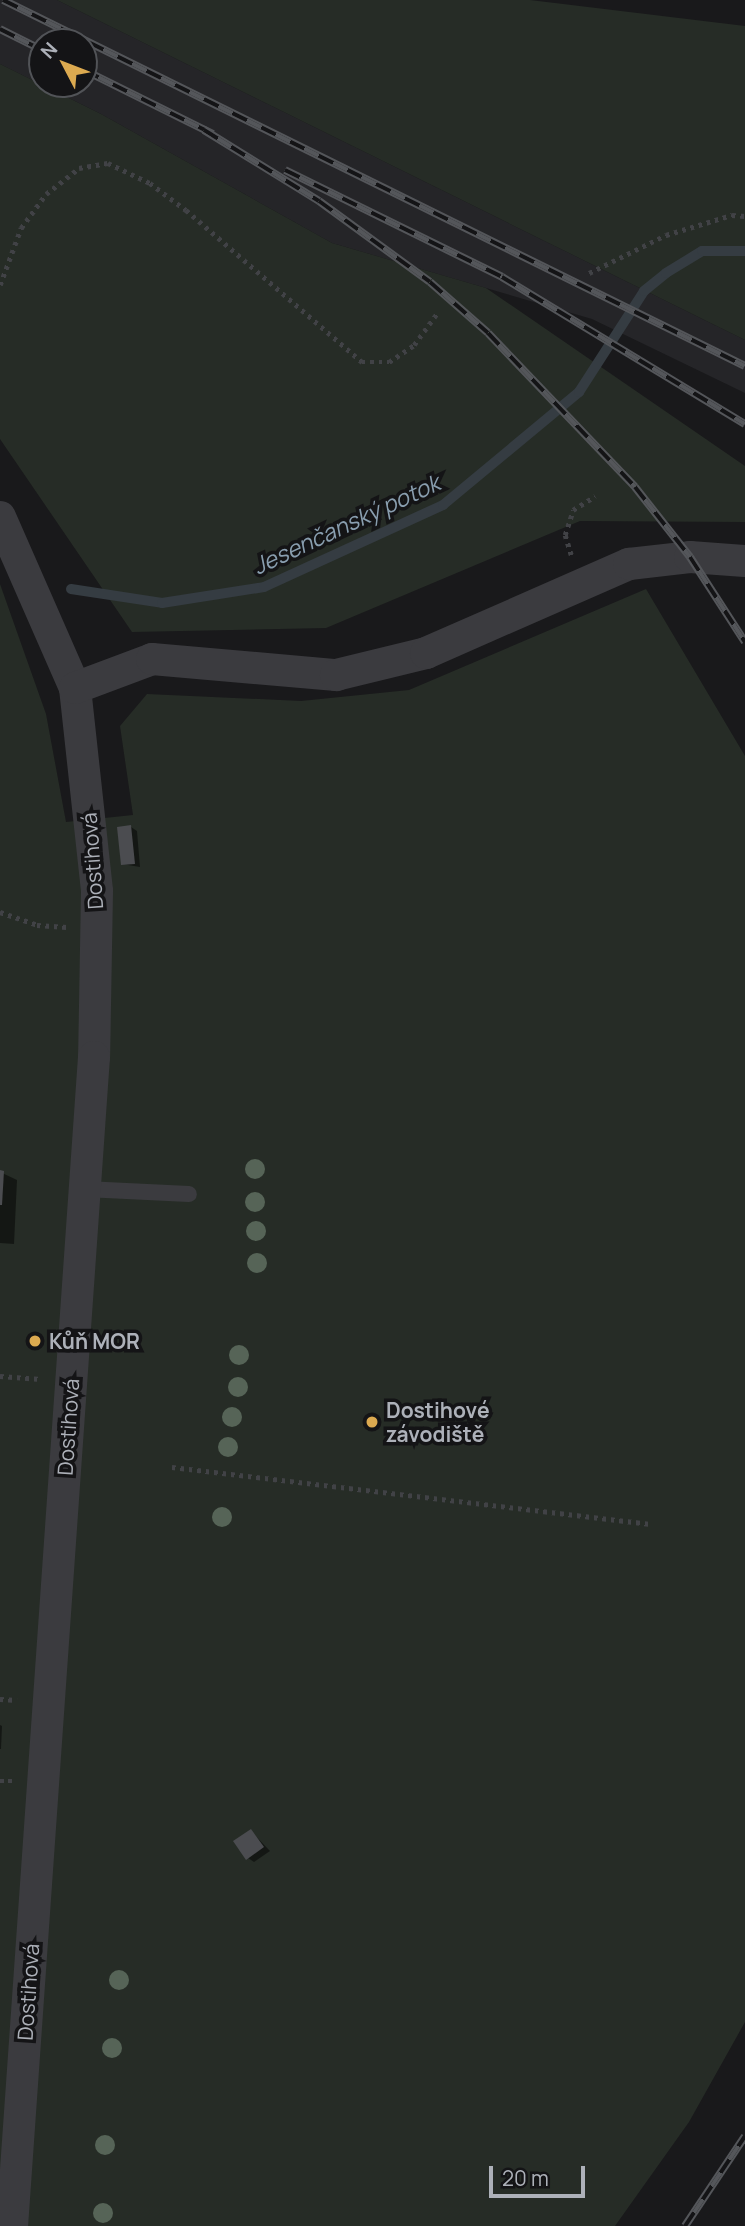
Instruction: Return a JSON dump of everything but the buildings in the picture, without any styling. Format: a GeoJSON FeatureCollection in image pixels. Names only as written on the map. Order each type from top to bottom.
{"type":"FeatureCollection","features":[{"type":"Feature","properties":{"kind":"street","name":"Dostihová"},"geometry":{"type":"LineString","coordinates":[[0,517],[75,688],[95,857],[96,929],[85,1189],[12,2226]]}},
{"type":"Feature","properties":{"kind":"street"},"geometry":{"type":"LineString","coordinates":[[75,688],[152,659],[336,675],[426,653],[629,564],[690,557],[745,561]]}},
{"type":"Feature","properties":{"kind":"lane"},"geometry":{"type":"LineString","coordinates":[[85,1189],[189,1194]]}},
{"type":"Feature","properties":{"kind":"path"},"geometry":{"type":"LineString","coordinates":[[0,285],[21,228],[46,194],[79,168],[108,163],[150,183],[186,210],[362,362],[389,362],[414,345],[437,313]]}},
{"type":"Feature","properties":{"kind":"path"},"geometry":{"type":"LineString","coordinates":[[589,273],[666,235],[732,215],[745,216]]}},
{"type":"Feature","properties":{"kind":"path"},"geometry":{"type":"LineString","coordinates":[[581,586],[565,535],[573,510],[595,496]]}},
{"type":"Feature","properties":{"kind":"path"},"geometry":{"type":"LineString","coordinates":[[0,912],[37,925],[96,929]]}},
{"type":"Feature","properties":{"kind":"path"},"geometry":{"type":"LineString","coordinates":[[0,1377],[52,1380]]}},
{"type":"Feature","properties":{"kind":"path"},"geometry":{"type":"LineString","coordinates":[[172,1467],[649,1524]]}},
{"type":"Feature","properties":{"kind":"shaded area"},"geometry":{"type":"Polygon","coordinates":[[[0,0],[57,0],[745,340],[745,393],[592,319],[332,243],[69,98],[98,98],[98,28],[28,28],[28,78],[0,64],[0,0]]]}},
{"type":"Feature","properties":{"kind":"shaded area"},"geometry":{"type":"Polygon","coordinates":[[[57,0],[530,0],[745,26],[745,340],[57,0]]]}},
{"type":"Feature","properties":{"kind":"shaded area"},"geometry":{"type":"Polygon","coordinates":[[[0,64],[28,78],[28,98],[69,98],[332,243],[486,288],[745,466],[745,522],[580,521],[326,628],[132,632],[0,439],[0,64]]]}},
{"type":"Feature","properties":{"kind":"shaded area","name":"Dostihové závodiště"},"geometry":{"type":"Polygon","coordinates":[[[0,584],[46,714],[66,822],[133,815],[120,726],[147,694],[301,701],[409,690],[646,589],[745,756],[745,2022],[689,2122],[615,2226],[0,2226],[0,584]]]}},
{"type":"Feature","properties":{"kind":"waterway","name":"Jesenčanský potok"},"geometry":{"type":"LineString","coordinates":[[71,589],[162,603],[264,587],[443,505],[579,392],[644,291],[666,273],[702,251],[745,251]]}},
{"type":"Feature","properties":{"kind":"railway"},"geometry":{"type":"LineString","coordinates":[[3,0],[745,366]]}},
{"type":"Feature","properties":{"kind":"railway"},"geometry":{"type":"LineString","coordinates":[[0,29],[28,43]]}},
{"type":"Feature","properties":{"kind":"railway"},"geometry":{"type":"LineString","coordinates":[[98,77],[213,134]]}},
{"type":"Feature","properties":{"kind":"railway"},"geometry":{"type":"LineString","coordinates":[[204,130],[319,201],[430,282],[488,333],[635,487],[690,557],[745,642]]}},
{"type":"Feature","properties":{"kind":"railway"},"geometry":{"type":"LineString","coordinates":[[285,170],[502,277],[745,424]]}},
{"type":"Feature","properties":{"kind":"railway"},"geometry":{"type":"LineString","coordinates":[[685,2226],[745,2136]]}},
{"type":"Feature","properties":{"kind":"place","name":"Kůň MOR"},"geometry":{"type":"Point","coordinates":[35,1341]}},
{"type":"Feature","properties":{"kind":"place","name":"Dostihové závodiště"},"geometry":{"type":"Point","coordinates":[372,1422]}}]}
